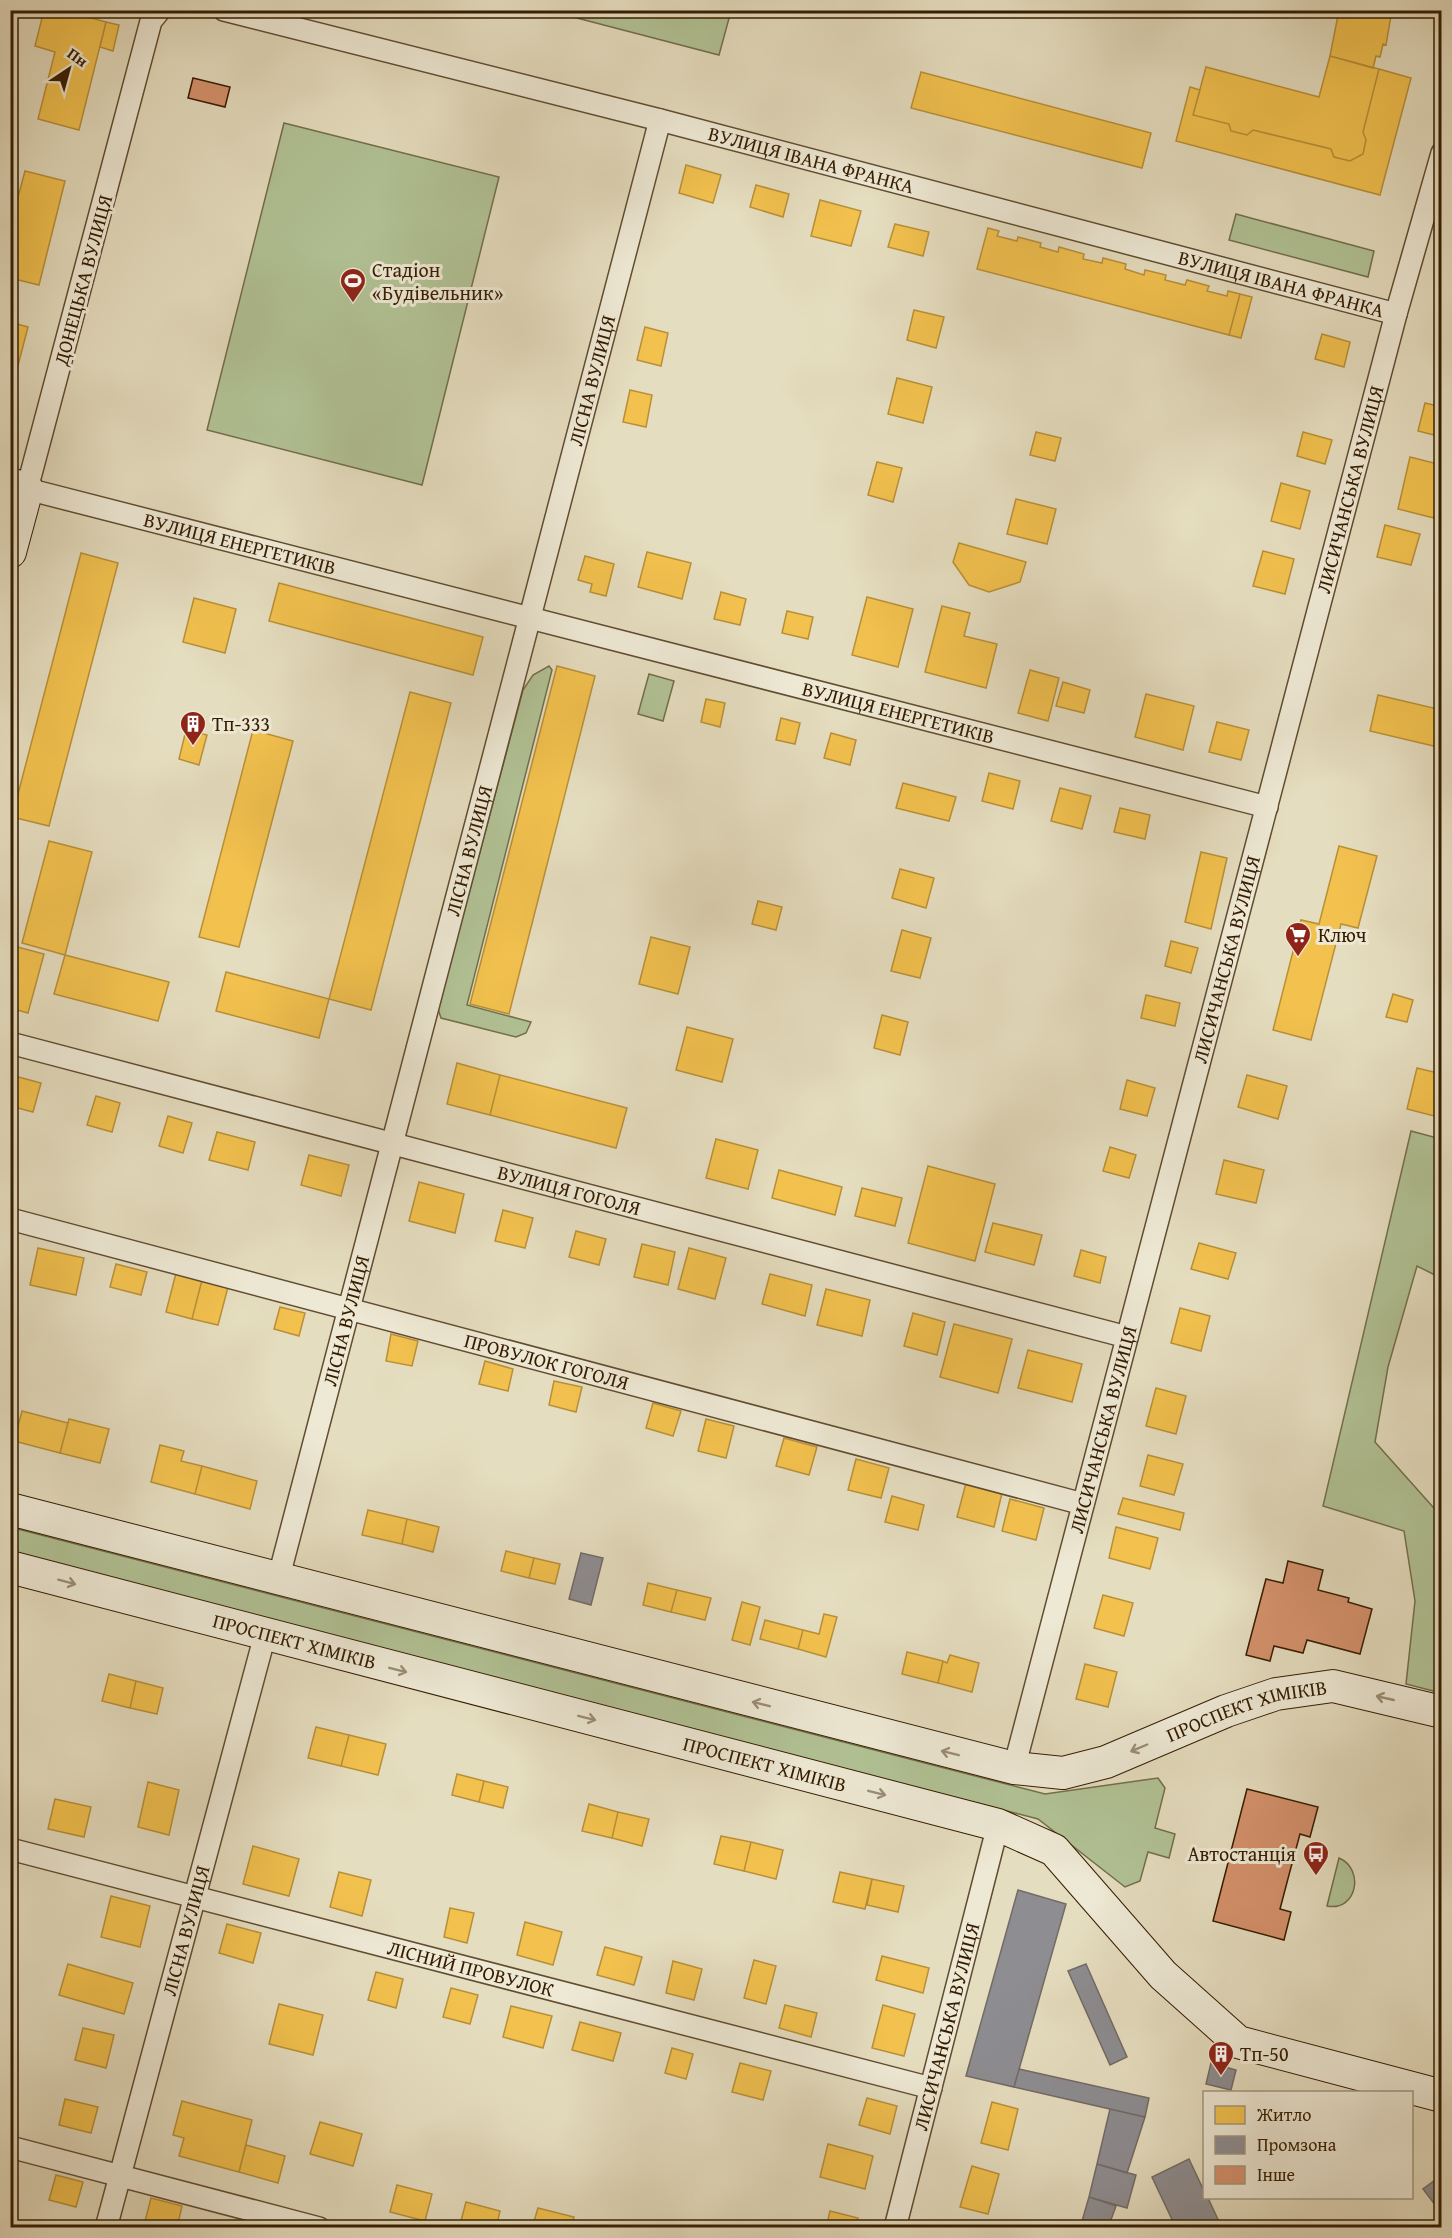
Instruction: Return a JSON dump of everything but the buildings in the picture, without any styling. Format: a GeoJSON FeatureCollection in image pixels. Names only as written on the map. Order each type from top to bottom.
{"type":"FeatureCollection","features":[{"type":"Feature","properties":{"kind":"main road","name":"ДОНЕЦЬКА ВУЛИЦЯ"},"geometry":{"type":"LineString","coordinates":[[10,552],[19,487]]}},
{"type":"Feature","properties":{"kind":"main road","name":"ПРОСПЕКТ ХІМІКІВ"},"geometry":{"type":"LineString","coordinates":[[10,1509],[278,1580],[1014,1768],[1063,1773],[1106,1762],[1226,1711],[1276,1694],[1321,1687],[1333,1686],[1442,1712]]}},
{"type":"Feature","properties":{"kind":"main road","name":"ПРОСПЕКТ ХІМІКІВ"},"geometry":{"type":"LineString","coordinates":[[10,1567],[998,1825],[1054,1850],[1163,1975],[1238,2042],[1442,2096]]}},
{"type":"Feature","properties":{"kind":"street","name":"ДОНЕЦЬКА ВУЛИЦЯ"},"geometry":{"type":"LineString","coordinates":[[19,487],[151,21],[160,10]]}},
{"type":"Feature","properties":{"kind":"street","name":"ВУЛИЦЯ ІВАНА ФРАНКА"},"geometry":{"type":"LineString","coordinates":[[224,10],[660,120],[1396,314]]}},
{"type":"Feature","properties":{"kind":"street","name":"ЛІСНА ВУЛИЦЯ"},"geometry":{"type":"LineString","coordinates":[[278,1580],[660,120]]}},
{"type":"Feature","properties":{"kind":"street","name":"ЛИСИЧАНСЬКА ВУЛИЦЯ"},"geometry":{"type":"LineString","coordinates":[[1014,1768],[1396,314],[1442,153]]}},
{"type":"Feature","properties":{"kind":"street","name":"ВУЛИЦЯ ЕНЕРГЕТИКІВ"},"geometry":{"type":"LineString","coordinates":[[19,487],[1267,807]]}},
{"type":"Feature","properties":{"kind":"street","name":"ВУЛИЦЯ ГОГОЛЯ"},"geometry":{"type":"LineString","coordinates":[[10,1044],[1127,1337]]}},
{"type":"Feature","properties":{"kind":"street","name":"ПРОВУЛОК ГОГОЛЯ"},"geometry":{"type":"LineString","coordinates":[[10,1219],[1083,1504]]}},
{"type":"Feature","properties":{"kind":"street","name":"ЛІСНА ВУЛИЦЯ"},"geometry":{"type":"LineString","coordinates":[[106,2228],[265,1635]]}},
{"type":"Feature","properties":{"kind":"street","name":"ЛИСИЧАНСЬКА ВУЛИЦЯ"},"geometry":{"type":"LineString","coordinates":[[895,2228],[998,1825]]}},
{"type":"Feature","properties":{"kind":"street","name":"ЛІСНИЙ ПРОВУЛОК"},"geometry":{"type":"LineString","coordinates":[[10,1849],[931,2088]]}},
{"type":"Feature","properties":{"kind":"street"},"geometry":{"type":"LineString","coordinates":[[10,2147],[319,2228]]}},
{"type":"Feature","properties":{"kind":"green space"},"geometry":{"type":"Polygon","coordinates":[[[550,11],[731,11],[719,55],[550,11]]]}},
{"type":"Feature","properties":{"kind":"green space","name":"Стадіон «Будівельник»"},"geometry":{"type":"Polygon","coordinates":[[[284,123],[499,177],[422,485],[207,430],[284,123]]]}},
{"type":"Feature","properties":{"kind":"green space"},"geometry":{"type":"Polygon","coordinates":[[[1236,214],[1374,251],[1368,277],[1229,240],[1236,214]]]}},
{"type":"Feature","properties":{"kind":"green space"},"geometry":{"type":"Polygon","coordinates":[[[549,666],[552,670],[467,1005],[531,1022],[526,1033],[516,1037],[441,1018],[438,1009],[523,690],[533,675],[549,666]]]}},
{"type":"Feature","properties":{"kind":"green space"},"geometry":{"type":"Polygon","coordinates":[[[649,674],[674,681],[663,721],[638,714],[649,674]]]}},
{"type":"Feature","properties":{"kind":"green space"},"geometry":{"type":"Polygon","coordinates":[[[1411,1131],[1441,1139],[1441,1278],[1417,1266],[1388,1367],[1375,1442],[1441,1516],[1441,1693],[1406,1684],[1415,1601],[1404,1531],[1323,1506],[1411,1131]]]}},
{"type":"Feature","properties":{"kind":"green space"},"geometry":{"type":"Polygon","coordinates":[[[10,1527],[1045,1794],[1158,1778],[1165,1788],[1155,1828],[1175,1834],[1169,1858],[1148,1852],[1140,1881],[1125,1887],[1038,1819],[11,1553],[10,1527]]]}},
{"type":"Feature","properties":{"kind":"green space"},"geometry":{"type":"Polygon","coordinates":[[[1339,1858],[1347,1863],[1352,1871],[1355,1880],[1354,1888],[1345,1903],[1327,1906],[1339,1858]]]}},
{"type":"Feature","properties":{"kind":"place","name":"Стадіон «Будівельник»"},"geometry":{"type":"Point","coordinates":[353,304]}},
{"type":"Feature","properties":{"kind":"place","name":"Тп-333"},"geometry":{"type":"Point","coordinates":[193,747]}},
{"type":"Feature","properties":{"kind":"place","name":"Ключ"},"geometry":{"type":"Point","coordinates":[1298,958]}},
{"type":"Feature","properties":{"kind":"place","name":"Автостанція"},"geometry":{"type":"Point","coordinates":[1316,1877]}},
{"type":"Feature","properties":{"kind":"place","name":"Тп-50"},"geometry":{"type":"Point","coordinates":[1221,2077]}}]}
